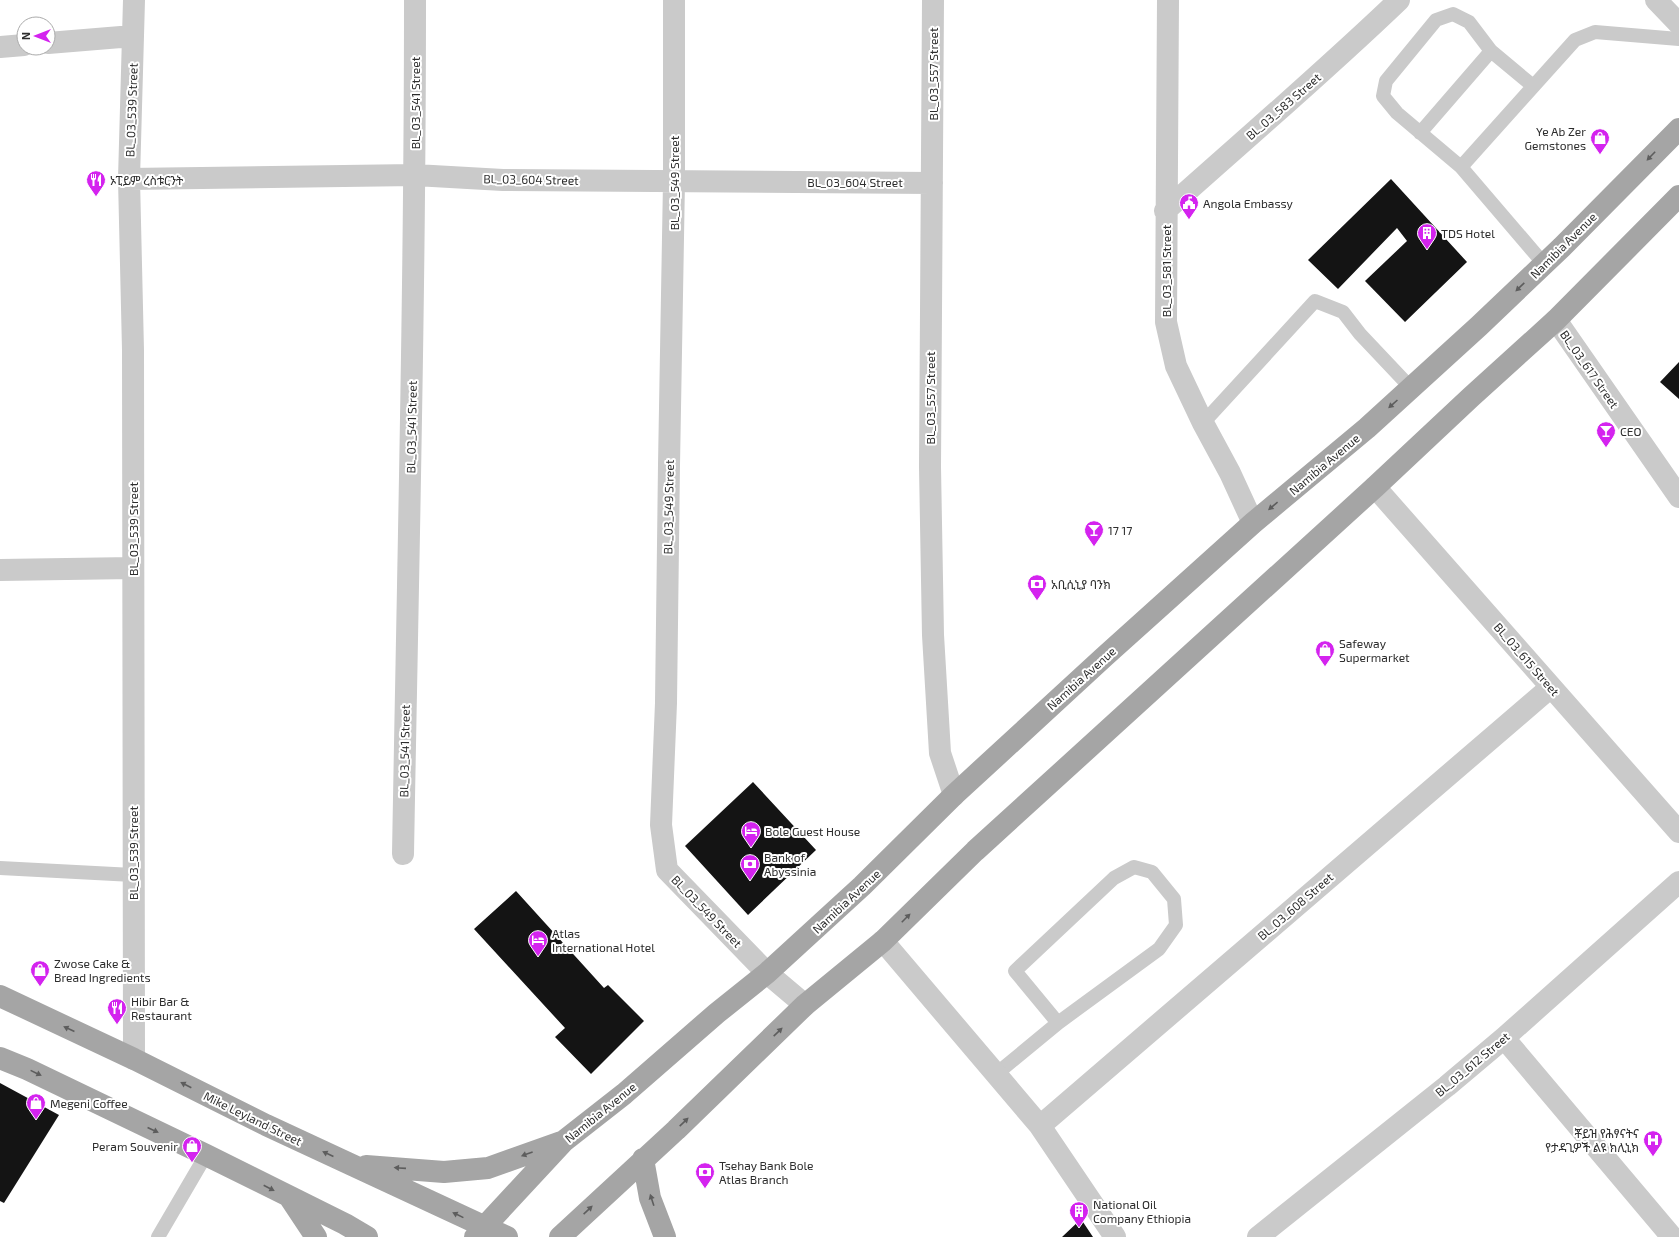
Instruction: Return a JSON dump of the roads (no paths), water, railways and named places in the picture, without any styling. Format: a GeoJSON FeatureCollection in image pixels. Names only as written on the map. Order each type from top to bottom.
{"type":"FeatureCollection","features":[{"type":"Feature","properties":{"kind":"main road","name":"Namibia Avenue"},"geometry":{"type":"LineString","coordinates":[[479,1232],[564,1141],[624,1094],[717,1013],[767,973],[862,886],[954,795],[1253,524],[1367,428],[1544,264],[1679,129]]}},
{"type":"Feature","properties":{"kind":"main road"},"geometry":{"type":"LineString","coordinates":[[560,1237],[805,1005],[883,941],[975,851],[1376,487],[1471,397],[1556,320],[1679,196]]}},
{"type":"Feature","properties":{"kind":"main road","name":"Mike Leyland Street"},"geometry":{"type":"LineString","coordinates":[[0,996],[134,1059],[266,1125],[353,1165],[479,1232],[507,1237]]}},
{"type":"Feature","properties":{"kind":"main road"},"geometry":{"type":"LineString","coordinates":[[0,1058],[27,1069],[206,1155],[345,1224],[367,1237]]}},
{"type":"Feature","properties":{"kind":"main road"},"geometry":{"type":"LineString","coordinates":[[353,1165],[444,1172],[488,1168],[564,1141]]}},
{"type":"Feature","properties":{"kind":"main road"},"geometry":{"type":"LineString","coordinates":[[644,1159],[650,1198],[665,1237]]}},
{"type":"Feature","properties":{"kind":"main road"},"geometry":{"type":"LineString","coordinates":[[290,1198],[316,1237]]}},
{"type":"Feature","properties":{"kind":"street","name":"BL_03_539 Street"},"geometry":{"type":"LineString","coordinates":[[134,0],[129,178],[133,350],[134,1059]]}},
{"type":"Feature","properties":{"kind":"street","name":"BL_03_541 Street"},"geometry":{"type":"LineString","coordinates":[[403,854],[415,175],[415,0]]}},
{"type":"Feature","properties":{"kind":"street","name":"BL_03_549 Street"},"geometry":{"type":"LineString","coordinates":[[674,0],[674,181],[668,465],[666,703],[661,825],[668,870],[767,973],[805,1005]]}},
{"type":"Feature","properties":{"kind":"street","name":"BL_03_557 Street"},"geometry":{"type":"LineString","coordinates":[[933,0],[930,467],[934,635],[940,752],[954,795]]}},
{"type":"Feature","properties":{"kind":"street","name":"BL_03_581 Street"},"geometry":{"type":"LineString","coordinates":[[1168,0],[1168,122],[1165,211],[1166,322],[1176,366],[1202,423],[1230,472],[1253,524]]}},
{"type":"Feature","properties":{"kind":"street","name":"BL_03_583 Street"},"geometry":{"type":"LineString","coordinates":[[1165,211],[1294,98],[1399,0]]}},
{"type":"Feature","properties":{"kind":"street"},"geometry":{"type":"LineString","coordinates":[[1656,0],[1679,24]]}},
{"type":"Feature","properties":{"kind":"street"},"geometry":{"type":"LineString","coordinates":[[56,42],[134,36]]}},
{"type":"Feature","properties":{"kind":"street"},"geometry":{"type":"LineString","coordinates":[[0,47],[16,46]]}},
{"type":"Feature","properties":{"kind":"street","name":"BL_03_604 Street"},"geometry":{"type":"LineString","coordinates":[[129,178],[415,175],[503,180],[932,183]]}},
{"type":"Feature","properties":{"kind":"street","name":"BL_03_617 Street"},"geometry":{"type":"LineString","coordinates":[[1556,320],[1679,497]]}},
{"type":"Feature","properties":{"kind":"street","name":"BL_03_615 Street"},"geometry":{"type":"LineString","coordinates":[[1376,487],[1679,832]]}},
{"type":"Feature","properties":{"kind":"street"},"geometry":{"type":"LineString","coordinates":[[0,570],[133,568]]}},
{"type":"Feature","properties":{"kind":"street","name":"BL_03_608 Street"},"geometry":{"type":"LineString","coordinates":[[1040,1126],[1551,687]]}},
{"type":"Feature","properties":{"kind":"street","name":"BL_03_612 Street"},"geometry":{"type":"LineString","coordinates":[[1258,1237],[1447,1086],[1504,1038],[1679,882]]}},
{"type":"Feature","properties":{"kind":"street"},"geometry":{"type":"LineString","coordinates":[[883,941],[995,1075],[1040,1126],[1115,1237]]}},
{"type":"Feature","properties":{"kind":"street"},"geometry":{"type":"LineString","coordinates":[[1504,1038],[1672,1237]]}},
{"type":"Feature","properties":{"kind":"lane"},"geometry":{"type":"LineString","coordinates":[[1533,86],[1492,51],[1468,22],[1453,14],[1436,20],[1386,81],[1383,96],[1397,113],[1461,167],[1544,264]]}},
{"type":"Feature","properties":{"kind":"lane"},"geometry":{"type":"LineString","coordinates":[[1461,167],[1575,40],[1595,32],[1679,39]]}},
{"type":"Feature","properties":{"kind":"lane"},"geometry":{"type":"LineString","coordinates":[[1420,133],[1492,51]]}},
{"type":"Feature","properties":{"kind":"lane"},"geometry":{"type":"LineString","coordinates":[[1202,423],[1315,301],[1343,312],[1360,334],[1410,388]]}},
{"type":"Feature","properties":{"kind":"lane"},"geometry":{"type":"LineString","coordinates":[[995,1075],[1058,1023],[1159,949],[1176,925],[1174,898],[1152,872],[1134,867],[1114,878],[1015,971],[1058,1023]]}},
{"type":"Feature","properties":{"kind":"lane"},"geometry":{"type":"LineString","coordinates":[[0,868],[134,875]]}},
{"type":"Feature","properties":{"kind":"lane"},"geometry":{"type":"LineString","coordinates":[[158,1237],[206,1155]]}},
{"type":"Feature","properties":{"kind":"place","name":"Ye Ab Zer Gemstones"},"geometry":{"type":"Point","coordinates":[1600,155]}},
{"type":"Feature","properties":{"kind":"place","name":"ኦፒይም ረስቱርንት"},"geometry":{"type":"Point","coordinates":[96,197]}},
{"type":"Feature","properties":{"kind":"place","name":"Angola Embassy"},"geometry":{"type":"Point","coordinates":[1189,220]}},
{"type":"Feature","properties":{"kind":"place","name":"TDS Hotel"},"geometry":{"type":"Point","coordinates":[1427,250]}},
{"type":"Feature","properties":{"kind":"place","name":"CEO"},"geometry":{"type":"Point","coordinates":[1606,448]}},
{"type":"Feature","properties":{"kind":"place","name":"17 17"},"geometry":{"type":"Point","coordinates":[1094,547]}},
{"type":"Feature","properties":{"kind":"place","name":"አቢሲኒያ ባንክ"},"geometry":{"type":"Point","coordinates":[1037,601]}},
{"type":"Feature","properties":{"kind":"place","name":"Safeway Supermarket"},"geometry":{"type":"Point","coordinates":[1325,667]}},
{"type":"Feature","properties":{"kind":"place","name":"Bole Guest House"},"geometry":{"type":"Point","coordinates":[751,848]}},
{"type":"Feature","properties":{"kind":"place","name":"Bank of Abyssinia"},"geometry":{"type":"Point","coordinates":[750,881]}},
{"type":"Feature","properties":{"kind":"place","name":"Atlas International Hotel"},"geometry":{"type":"Point","coordinates":[538,957]}},
{"type":"Feature","properties":{"kind":"place","name":"Zwose Cake & Bread Ingredients"},"geometry":{"type":"Point","coordinates":[40,987]}},
{"type":"Feature","properties":{"kind":"place","name":"Hibir Bar & Restaurant"},"geometry":{"type":"Point","coordinates":[117,1025]}},
{"type":"Feature","properties":{"kind":"place","name":"Megeni Coffee"},"geometry":{"type":"Point","coordinates":[36,1120]}},
{"type":"Feature","properties":{"kind":"place","name":"ቾይዝ የሕፃናትና የታዳጊዎች ልዩ ክሊኒክ"},"geometry":{"type":"Point","coordinates":[1653,1157]}},
{"type":"Feature","properties":{"kind":"place","name":"Peram Souvenir"},"geometry":{"type":"Point","coordinates":[192,1163]}},
{"type":"Feature","properties":{"kind":"place","name":"Tsehay Bank Bole Atlas Branch"},"geometry":{"type":"Point","coordinates":[705,1189]}},
{"type":"Feature","properties":{"kind":"place","name":"National Oil Company Ethiopia"},"geometry":{"type":"Point","coordinates":[1079,1228]}}]}
